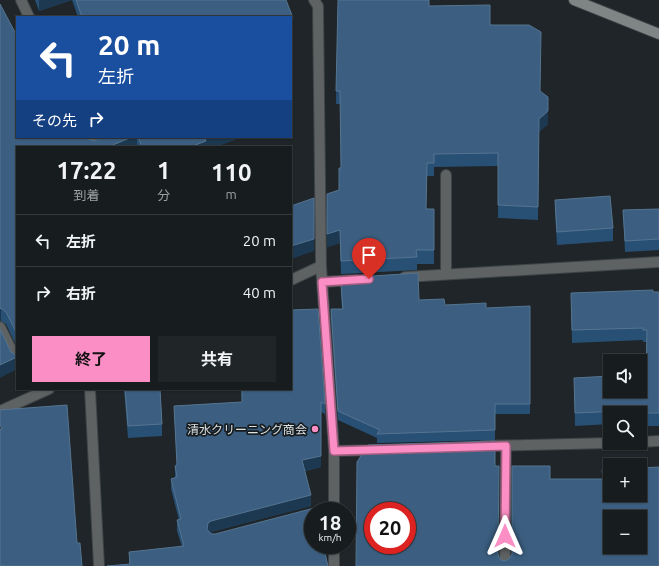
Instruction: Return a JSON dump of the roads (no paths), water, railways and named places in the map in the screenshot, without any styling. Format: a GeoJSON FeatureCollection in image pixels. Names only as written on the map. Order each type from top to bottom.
{"type":"FeatureCollection","features":[{"type":"Feature","properties":{"kind":"street"},"geometry":{"type":"LineString","coordinates":[[21,0],[29,16]]}},
{"type":"Feature","properties":{"kind":"street"},"geometry":{"type":"LineString","coordinates":[[314,0],[318,6],[321,266],[334,451],[334,502]]}},
{"type":"Feature","properties":{"kind":"street"},"geometry":{"type":"LineString","coordinates":[[574,0],[659,34]]}},
{"type":"Feature","properties":{"kind":"street"},"geometry":{"type":"LineString","coordinates":[[446,175],[446,274]]}},
{"type":"Feature","properties":{"kind":"street"},"geometry":{"type":"LineString","coordinates":[[392,278],[659,262]]}},
{"type":"Feature","properties":{"kind":"street"},"geometry":{"type":"LineString","coordinates":[[292,280],[321,266]]}},
{"type":"Feature","properties":{"kind":"street"},"geometry":{"type":"LineString","coordinates":[[322,282],[369,279]]}},
{"type":"Feature","properties":{"kind":"street"},"geometry":{"type":"LineString","coordinates":[[0,327],[16,359]]}},
{"type":"Feature","properties":{"kind":"street"},"geometry":{"type":"LineString","coordinates":[[0,411],[33,392],[44,390]]}},
{"type":"Feature","properties":{"kind":"street"},"geometry":{"type":"LineString","coordinates":[[90,390],[99,566]]}},
{"type":"Feature","properties":{"kind":"street"},"geometry":{"type":"LineString","coordinates":[[647,442],[659,441]]}},
{"type":"Feature","properties":{"kind":"street"},"geometry":{"type":"LineString","coordinates":[[475,447],[603,442]]}},
{"type":"Feature","properties":{"kind":"street"},"geometry":{"type":"LineString","coordinates":[[505,566],[506,446]]}},
{"type":"Feature","properties":{"kind":"street"},"geometry":{"type":"LineString","coordinates":[[334,451],[389,449]]}},
{"type":"Feature","properties":{"kind":"street"},"geometry":{"type":"LineString","coordinates":[[334,554],[334,566]]}},
{"type":"Feature","properties":{"kind":"place","name":"清水クリーニング商会"},"geometry":{"type":"Point","coordinates":[315,429]}}]}
